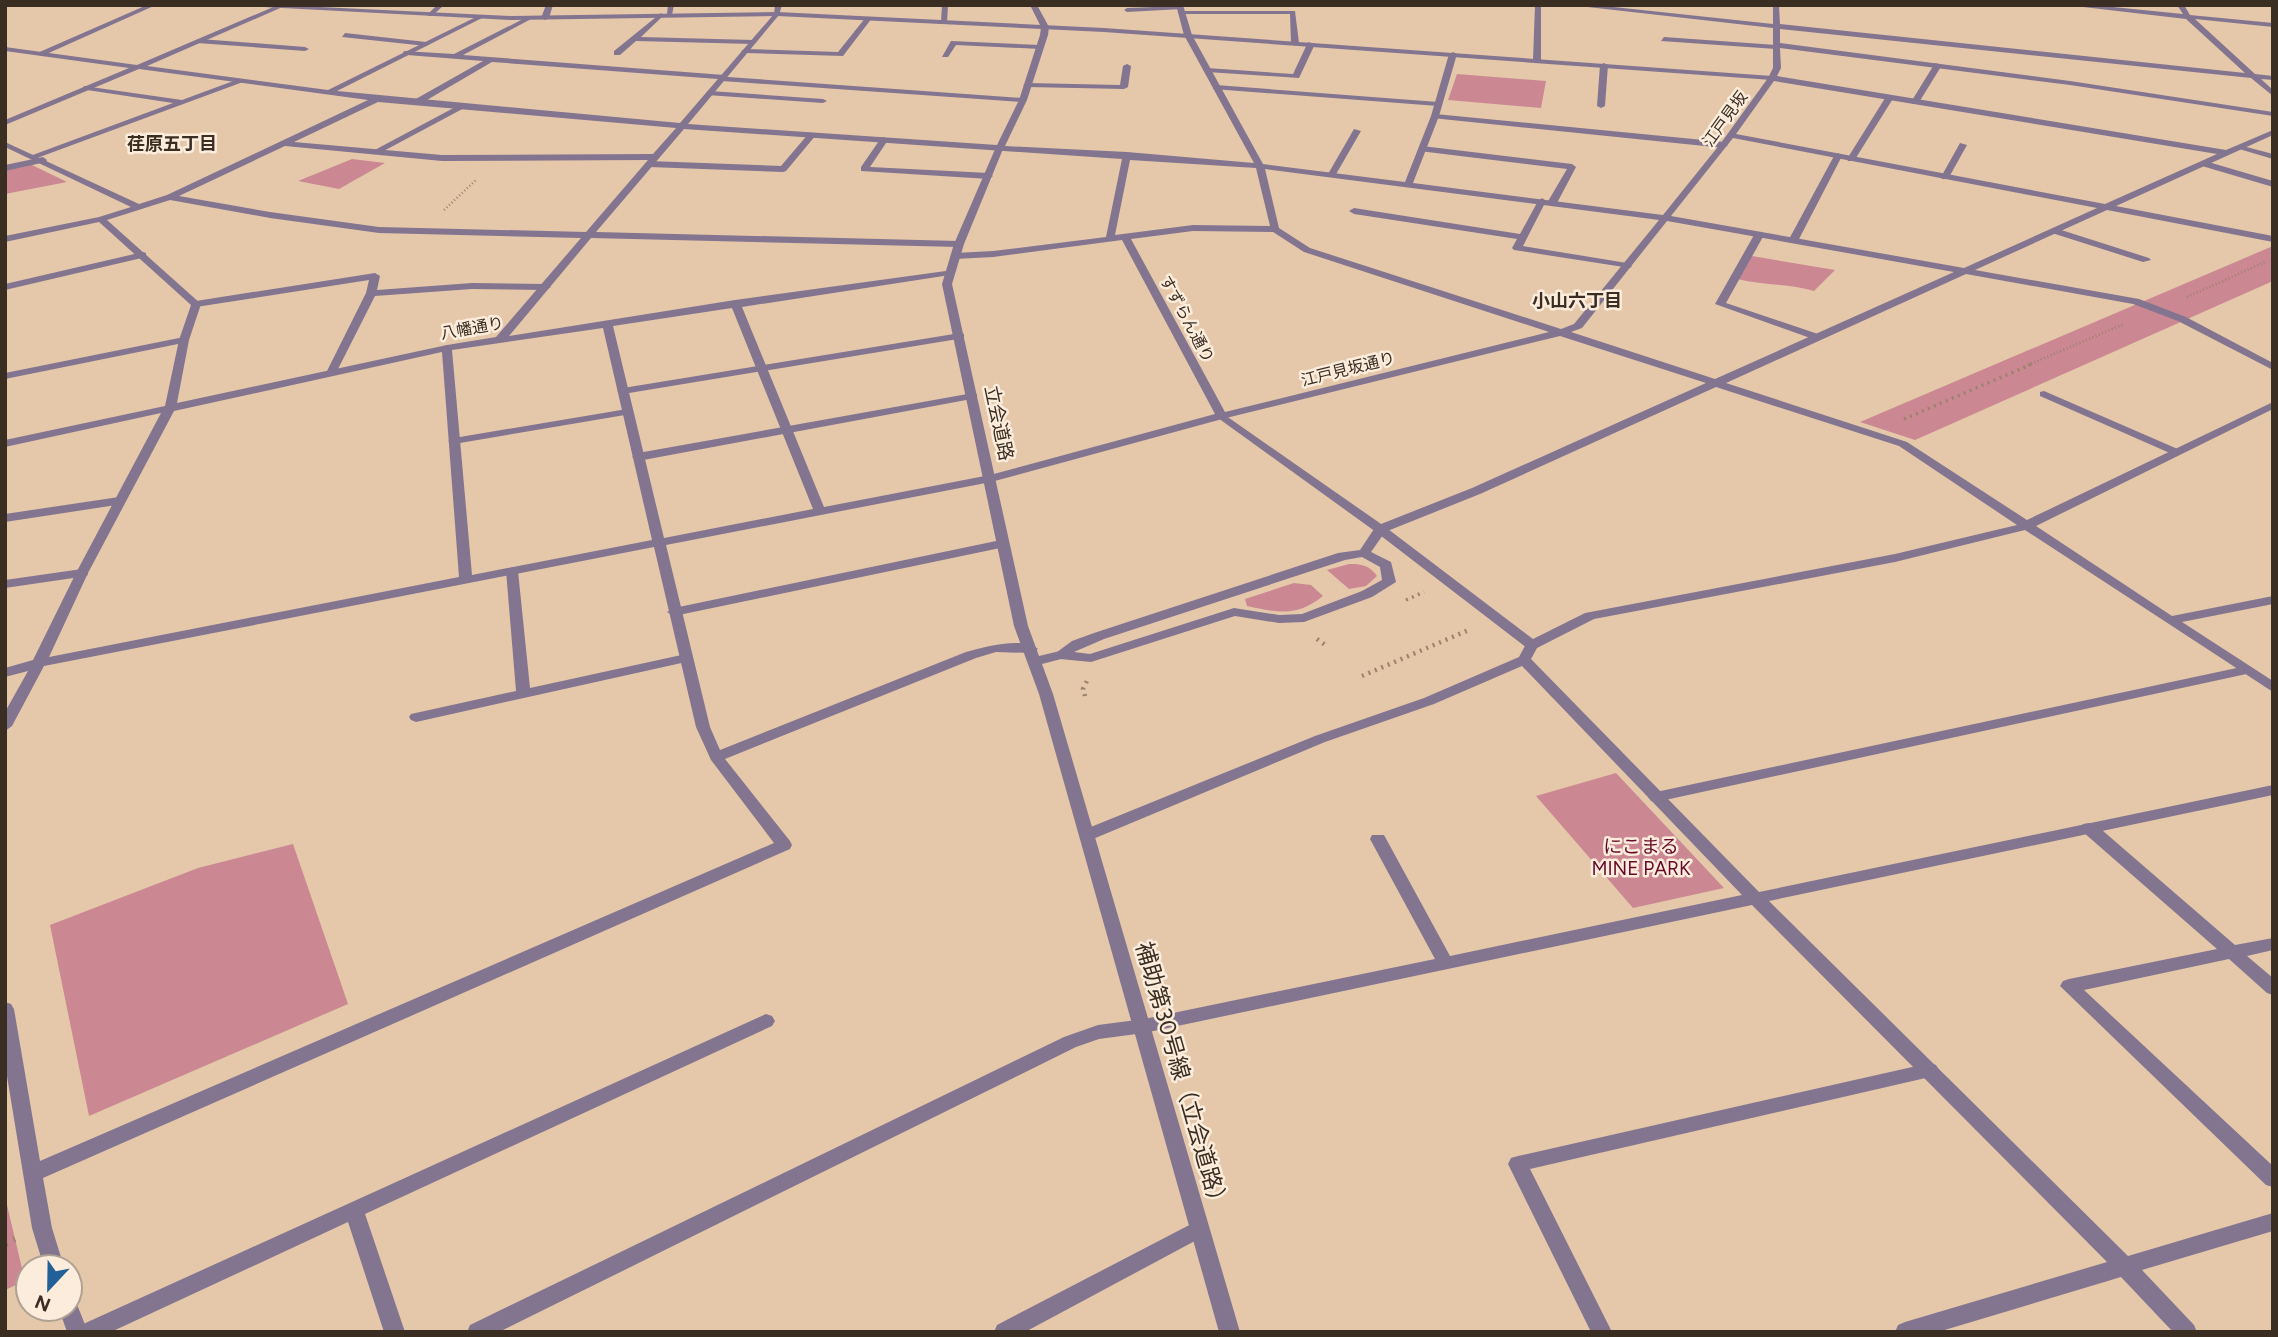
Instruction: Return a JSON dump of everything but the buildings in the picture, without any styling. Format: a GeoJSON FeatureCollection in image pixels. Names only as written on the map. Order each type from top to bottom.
{"type":"FeatureCollection","features":[{"type":"Feature","properties":{"kind":"street"},"geometry":{"type":"LineString","coordinates":[[39,54],[153,5]]}},
{"type":"Feature","properties":{"kind":"street"},"geometry":{"type":"LineString","coordinates":[[227,5],[529,18],[778,9],[868,18],[1188,35],[1604,65],[1772,78],[2228,153]]}},
{"type":"Feature","properties":{"kind":"street"},"geometry":{"type":"LineString","coordinates":[[430,15],[441,5]]}},
{"type":"Feature","properties":{"kind":"street"},"geometry":{"type":"LineString","coordinates":[[545,18],[550,5]]}},
{"type":"Feature","properties":{"kind":"street"},"geometry":{"type":"LineString","coordinates":[[617,53],[665,14],[671,5]]}},
{"type":"Feature","properties":{"kind":"street"},"geometry":{"type":"LineString","coordinates":[[945,5],[945,22]]}},
{"type":"Feature","properties":{"kind":"street"},"geometry":{"type":"LineString","coordinates":[[1033,5],[1045,27]]}},
{"type":"Feature","properties":{"kind":"street"},"geometry":{"type":"LineString","coordinates":[[1536,60],[1538,5]]}},
{"type":"Feature","properties":{"kind":"street"},"geometry":{"type":"LineString","coordinates":[[1573,5],[2273,78]]}},
{"type":"Feature","properties":{"kind":"street","name":"江戸見坂"},"geometry":{"type":"LineString","coordinates":[[1665,218],[1724,145],[1772,78],[1777,68],[1776,5]]}},
{"type":"Feature","properties":{"kind":"street"},"geometry":{"type":"LineString","coordinates":[[2069,5],[2273,26]]}},
{"type":"Feature","properties":{"kind":"street"},"geometry":{"type":"LineString","coordinates":[[2180,5],[2188,17],[2273,94]]}},
{"type":"Feature","properties":{"kind":"street"},"geometry":{"type":"LineString","coordinates":[[5,123],[280,7]]}},
{"type":"Feature","properties":{"kind":"street"},"geometry":{"type":"LineString","coordinates":[[501,338],[723,78],[778,9]]}},
{"type":"Feature","properties":{"kind":"street"},"geometry":{"type":"LineString","coordinates":[[1180,9],[1188,35],[1260,166],[1275,229]]}},
{"type":"Feature","properties":{"kind":"street"},"geometry":{"type":"LineString","coordinates":[[1127,10],[1293,12],[1295,43]]}},
{"type":"Feature","properties":{"kind":"street"},"geometry":{"type":"LineString","coordinates":[[328,93],[480,17]]}},
{"type":"Feature","properties":{"kind":"street"},"geometry":{"type":"LineString","coordinates":[[455,57],[529,18]]}},
{"type":"Feature","properties":{"kind":"street"},"geometry":{"type":"LineString","coordinates":[[745,51],[840,54],[868,18]]}},
{"type":"Feature","properties":{"kind":"street","name":"立会道路"},"geometry":{"type":"LineString","coordinates":[[1045,27],[1023,100],[959,244],[947,284],[991,478],[1001,544],[1021,626],[1033,655],[1087,835]]}},
{"type":"Feature","properties":{"kind":"street"},"geometry":{"type":"LineString","coordinates":[[345,35],[426,44]]}},
{"type":"Feature","properties":{"kind":"street"},"geometry":{"type":"LineString","coordinates":[[634,39],[753,42]]}},
{"type":"Feature","properties":{"kind":"street"},"geometry":{"type":"LineString","coordinates":[[1664,39],[1776,46],[1938,65],[2273,114]]}},
{"type":"Feature","properties":{"kind":"street"},"geometry":{"type":"LineString","coordinates":[[200,41],[305,49]]}},
{"type":"Feature","properties":{"kind":"street"},"geometry":{"type":"LineString","coordinates":[[945,55],[954,43],[1040,47]]}},
{"type":"Feature","properties":{"kind":"street"},"geometry":{"type":"LineString","coordinates":[[1207,70],[1296,76],[1311,44]]}},
{"type":"Feature","properties":{"kind":"street"},"geometry":{"type":"LineString","coordinates":[[5,49],[376,99],[682,126],[1260,166],[1409,183],[1665,218],[2135,301],[2182,319],[2273,367]]}},
{"type":"Feature","properties":{"kind":"street"},"geometry":{"type":"LineString","coordinates":[[407,53],[1023,100]]}},
{"type":"Feature","properties":{"kind":"street"},"geometry":{"type":"LineString","coordinates":[[1409,183],[1435,116],[1453,54]]}},
{"type":"Feature","properties":{"kind":"street"},"geometry":{"type":"LineString","coordinates":[[417,103],[490,60]]}},
{"type":"Feature","properties":{"kind":"street"},"geometry":{"type":"LineString","coordinates":[[1601,106],[1604,65]]}},
{"type":"Feature","properties":{"kind":"street"},"geometry":{"type":"LineString","coordinates":[[1916,102],[1938,65]]}},
{"type":"Feature","properties":{"kind":"street"},"geometry":{"type":"LineString","coordinates":[[1027,85],[1124,87],[1128,66]]}},
{"type":"Feature","properties":{"kind":"street"},"geometry":{"type":"LineString","coordinates":[[5,168],[239,82]]}},
{"type":"Feature","properties":{"kind":"street"},"geometry":{"type":"LineString","coordinates":[[1216,87],[1438,104]]}},
{"type":"Feature","properties":{"kind":"street"},"geometry":{"type":"LineString","coordinates":[[87,88],[181,103]]}},
{"type":"Feature","properties":{"kind":"street"},"geometry":{"type":"LineString","coordinates":[[710,93],[824,101]]}},
{"type":"Feature","properties":{"kind":"street"},"geometry":{"type":"LineString","coordinates":[[1851,159],[1889,97]]}},
{"type":"Feature","properties":{"kind":"street"},"geometry":{"type":"LineString","coordinates":[[5,239],[102,219],[170,197],[376,99]]}},
{"type":"Feature","properties":{"kind":"street"},"geometry":{"type":"LineString","coordinates":[[375,152],[464,106]]}},
{"type":"Feature","properties":{"kind":"street"},"geometry":{"type":"LineString","coordinates":[[1435,116],[1724,145]]}},
{"type":"Feature","properties":{"kind":"street"},"geometry":{"type":"LineString","coordinates":[[1332,174],[1357,131]]}},
{"type":"Feature","properties":{"kind":"street"},"geometry":{"type":"LineString","coordinates":[[1364,554],[1380,529],[1476,491],[2273,132]]}},
{"type":"Feature","properties":{"kind":"street"},"geometry":{"type":"LineString","coordinates":[[281,143],[442,158],[652,161],[783,169],[812,135]]}},
{"type":"Feature","properties":{"kind":"street"},"geometry":{"type":"LineString","coordinates":[[1730,135],[2273,239]]}},
{"type":"Feature","properties":{"kind":"street"},"geometry":{"type":"LineString","coordinates":[[884,140],[864,169],[989,176]]}},
{"type":"Feature","properties":{"kind":"street"},"geometry":{"type":"LineString","coordinates":[[5,144],[139,207]]}},
{"type":"Feature","properties":{"kind":"street"},"geometry":{"type":"LineString","coordinates":[[1945,177],[1963,145]]}},
{"type":"Feature","properties":{"kind":"street"},"geometry":{"type":"LineString","coordinates":[[2242,147],[2273,157]]}},
{"type":"Feature","properties":{"kind":"street"},"geometry":{"type":"LineString","coordinates":[[1422,149],[1572,167],[1517,248],[1627,266]]}},
{"type":"Feature","properties":{"kind":"street"},"geometry":{"type":"LineString","coordinates":[[1111,238],[1128,155]]}},
{"type":"Feature","properties":{"kind":"street"},"geometry":{"type":"LineString","coordinates":[[1793,240],[1838,156]]}},
{"type":"Feature","properties":{"kind":"street"},"geometry":{"type":"LineString","coordinates":[[2205,164],[2273,184]]}},
{"type":"Feature","properties":{"kind":"street"},"geometry":{"type":"LineString","coordinates":[[170,197],[379,230],[591,233],[959,244]]}},
{"type":"Feature","properties":{"kind":"street"},"geometry":{"type":"LineString","coordinates":[[1354,211],[1523,237]]}},
{"type":"Feature","properties":{"kind":"street","name":"江戸見坂通り"},"geometry":{"type":"LineString","coordinates":[[5,673],[39,663],[991,478],[1222,416],[1563,332],[1578,327],[1665,218]]}},
{"type":"Feature","properties":{"kind":"street"},"geometry":{"type":"LineString","coordinates":[[102,219],[196,304]]}},
{"type":"Feature","properties":{"kind":"street"},"geometry":{"type":"LineString","coordinates":[[955,256],[993,254],[1193,228],[1275,229],[1307,250],[1903,443],[2273,688]]}},
{"type":"Feature","properties":{"kind":"street"},"geometry":{"type":"LineString","coordinates":[[2055,231],[2146,260]]}},
{"type":"Feature","properties":{"kind":"street"},"geometry":{"type":"LineString","coordinates":[[1759,235],[1720,304],[1817,337]]}},
{"type":"Feature","properties":{"kind":"street","name":"すずらん通り"},"geometry":{"type":"LineString","coordinates":[[1125,236],[1222,416]]}},
{"type":"Feature","properties":{"kind":"street"},"geometry":{"type":"LineString","coordinates":[[5,287],[143,255]]}},
{"type":"Feature","properties":{"kind":"street","name":"八幡通り"},"geometry":{"type":"LineString","coordinates":[[5,444],[501,338],[950,272]]}},
{"type":"Feature","properties":{"kind":"street"},"geometry":{"type":"LineString","coordinates":[[196,304],[375,276],[372,293],[331,373]]}},
{"type":"Feature","properties":{"kind":"street"},"geometry":{"type":"LineString","coordinates":[[372,293],[472,286],[546,287]]}},
{"type":"Feature","properties":{"kind":"street"},"geometry":{"type":"LineString","coordinates":[[735,303],[820,511]]}},
{"type":"Feature","properties":{"kind":"street"},"geometry":{"type":"LineString","coordinates":[[5,726],[119,501],[170,408],[184,340],[196,304]]}},
{"type":"Feature","properties":{"kind":"street"},"geometry":{"type":"LineString","coordinates":[[34,1173],[783,845],[716,757],[703,727],[607,323]]}},
{"type":"Feature","properties":{"kind":"street"},"geometry":{"type":"LineString","coordinates":[[623,390],[960,336]]}},
{"type":"Feature","properties":{"kind":"street"},"geometry":{"type":"LineString","coordinates":[[5,376],[184,340]]}},
{"type":"Feature","properties":{"kind":"street"},"geometry":{"type":"LineString","coordinates":[[447,348],[466,579]]}},
{"type":"Feature","properties":{"kind":"street"},"geometry":{"type":"LineString","coordinates":[[2044,394],[2176,453]]}},
{"type":"Feature","properties":{"kind":"street"},"geometry":{"type":"LineString","coordinates":[[638,457],[973,396]]}},
{"type":"Feature","properties":{"kind":"street"},"geometry":{"type":"LineString","coordinates":[[1087,835],[1320,739],[1429,701],[1524,660],[1532,645],[1590,616],[1895,558],[2026,526],[2273,405]]}},
{"type":"Feature","properties":{"kind":"street"},"geometry":{"type":"LineString","coordinates":[[454,441],[627,412]]}},
{"type":"Feature","properties":{"kind":"street"},"geometry":{"type":"LineString","coordinates":[[1222,416],[1380,529],[1532,645]]}},
{"type":"Feature","properties":{"kind":"street"},"geometry":{"type":"LineString","coordinates":[[5,518],[119,501]]}},
{"type":"Feature","properties":{"kind":"street"},"geometry":{"type":"LineString","coordinates":[[674,612],[1001,544]]}},
{"type":"Feature","properties":{"kind":"street"},"geometry":{"type":"LineString","coordinates":[[716,757],[971,654],[996,648],[1033,655],[1091,658],[1234,612],[1279,619],[1304,618],[1367,594],[1389,582],[1386,565],[1364,554],[1343,556],[1099,636],[1077,644],[1060,655]]}},
{"type":"Feature","properties":{"kind":"street"},"geometry":{"type":"LineString","coordinates":[[512,570],[523,694]]}},
{"type":"Feature","properties":{"kind":"street"},"geometry":{"type":"LineString","coordinates":[[5,584],[82,573]]}},
{"type":"Feature","properties":{"kind":"street"},"geometry":{"type":"LineString","coordinates":[[2170,620],[2273,600]]}},
{"type":"Feature","properties":{"kind":"street"},"geometry":{"type":"LineString","coordinates":[[416,718],[686,658]]}},
{"type":"Feature","properties":{"kind":"street"},"geometry":{"type":"LineString","coordinates":[[1524,660],[1754,897],[1930,1070],[2187,1332]]}},
{"type":"Feature","properties":{"kind":"street"},"geometry":{"type":"LineString","coordinates":[[1656,797],[2246,670]]}},
{"type":"Feature","properties":{"kind":"street"},"geometry":{"type":"LineString","coordinates":[[477,1332],[1070,1042],[1098,1032],[1143,1026],[2273,790]]}},
{"type":"Feature","properties":{"kind":"street"},"geometry":{"type":"LineString","coordinates":[[2089,828],[2273,988]]}},
{"type":"Feature","properties":{"kind":"street","name":"補助第30号線（立会道路）"},"geometry":{"type":"LineString","coordinates":[[1087,835],[1230,1332]]}},
{"type":"Feature","properties":{"kind":"street"},"geometry":{"type":"LineString","coordinates":[[1378,839],[1445,962]]}},
{"type":"Feature","properties":{"kind":"street"},"geometry":{"type":"LineString","coordinates":[[2273,944],[2069,986],[2273,1179]]}},
{"type":"Feature","properties":{"kind":"street"},"geometry":{"type":"LineString","coordinates":[[5,1009],[42,1228],[50,1253]]}},
{"type":"Feature","properties":{"kind":"street"},"geometry":{"type":"LineString","coordinates":[[88,1332],[766,1021]]}},
{"type":"Feature","properties":{"kind":"street"},"geometry":{"type":"LineString","coordinates":[[1602,1332],[1518,1164],[1930,1070]]}},
{"type":"Feature","properties":{"kind":"street"},"geometry":{"type":"LineString","coordinates":[[354,1210],[395,1332]]}},
{"type":"Feature","properties":{"kind":"street"},"geometry":{"type":"LineString","coordinates":[[1905,1332],[2273,1222]]}},
{"type":"Feature","properties":{"kind":"street"},"geometry":{"type":"LineString","coordinates":[[1004,1332],[1199,1230]]}},
{"type":"Feature","properties":{"kind":"path"},"geometry":{"type":"LineString","coordinates":[[423,231],[499,157]]}},
{"type":"Feature","properties":{"kind":"path"},"geometry":{"type":"LineString","coordinates":[[1871,433],[2273,259]]}},
{"type":"Feature","properties":{"kind":"path"},"geometry":{"type":"LineString","coordinates":[[1362,676],[1496,618]]}},
{"type":"Feature","properties":{"kind":"path"},"geometry":{"type":"LineString","coordinates":[[1317,639],[1328,647]]}},
{"type":"Feature","properties":{"kind":"green space"},"geometry":{"type":"Polygon","coordinates":[[[1457,74],[1546,81],[1541,108],[1448,100],[1457,74]]]}},
{"type":"Feature","properties":{"kind":"green space"},"geometry":{"type":"Polygon","coordinates":[[[352,159],[385,163],[339,189],[298,181],[352,159]]]}},
{"type":"Feature","properties":{"kind":"green space"},"geometry":{"type":"Polygon","coordinates":[[[30,164],[67,182],[5,194],[5,169],[30,164]]]}},
{"type":"Feature","properties":{"kind":"green space"},"geometry":{"type":"Polygon","coordinates":[[[2273,246],[2273,281],[1915,440],[1860,422],[2273,246]]]}},
{"type":"Feature","properties":{"kind":"green space"},"geometry":{"type":"Polygon","coordinates":[[[1752,256],[1835,270],[1814,291],[1737,279],[1752,256]]]}},
{"type":"Feature","properties":{"kind":"green space"},"geometry":{"type":"Polygon","coordinates":[[[1349,564],[1365,566],[1377,576],[1366,586],[1349,589],[1327,570],[1349,564]]]}},
{"type":"Feature","properties":{"kind":"green space"},"geometry":{"type":"Polygon","coordinates":[[[1294,583],[1311,585],[1323,596],[1296,610],[1268,610],[1247,606],[1245,599],[1294,583]]]}},
{"type":"Feature","properties":{"kind":"green space","name":"にこまる MINE PARK"},"geometry":{"type":"Polygon","coordinates":[[[1616,773],[1724,888],[1633,908],[1536,796],[1616,773]]]}},
{"type":"Feature","properties":{"kind":"green space"},"geometry":{"type":"Polygon","coordinates":[[[293,844],[348,1004],[89,1116],[50,925],[198,868],[293,844]]]}},
{"type":"Feature","properties":{"kind":"green space"},"geometry":{"type":"Polygon","coordinates":[[[7,1205],[18,1253],[14,1253],[14,1286],[5,1290],[7,1205]]]}},
{"type":"Feature","properties":{"kind":"district","name":"荏原五丁目"},"geometry":{"type":"Point","coordinates":[172,144]}},
{"type":"Feature","properties":{"kind":"district","name":"小山六丁目"},"geometry":{"type":"Point","coordinates":[1577,301]}}]}
